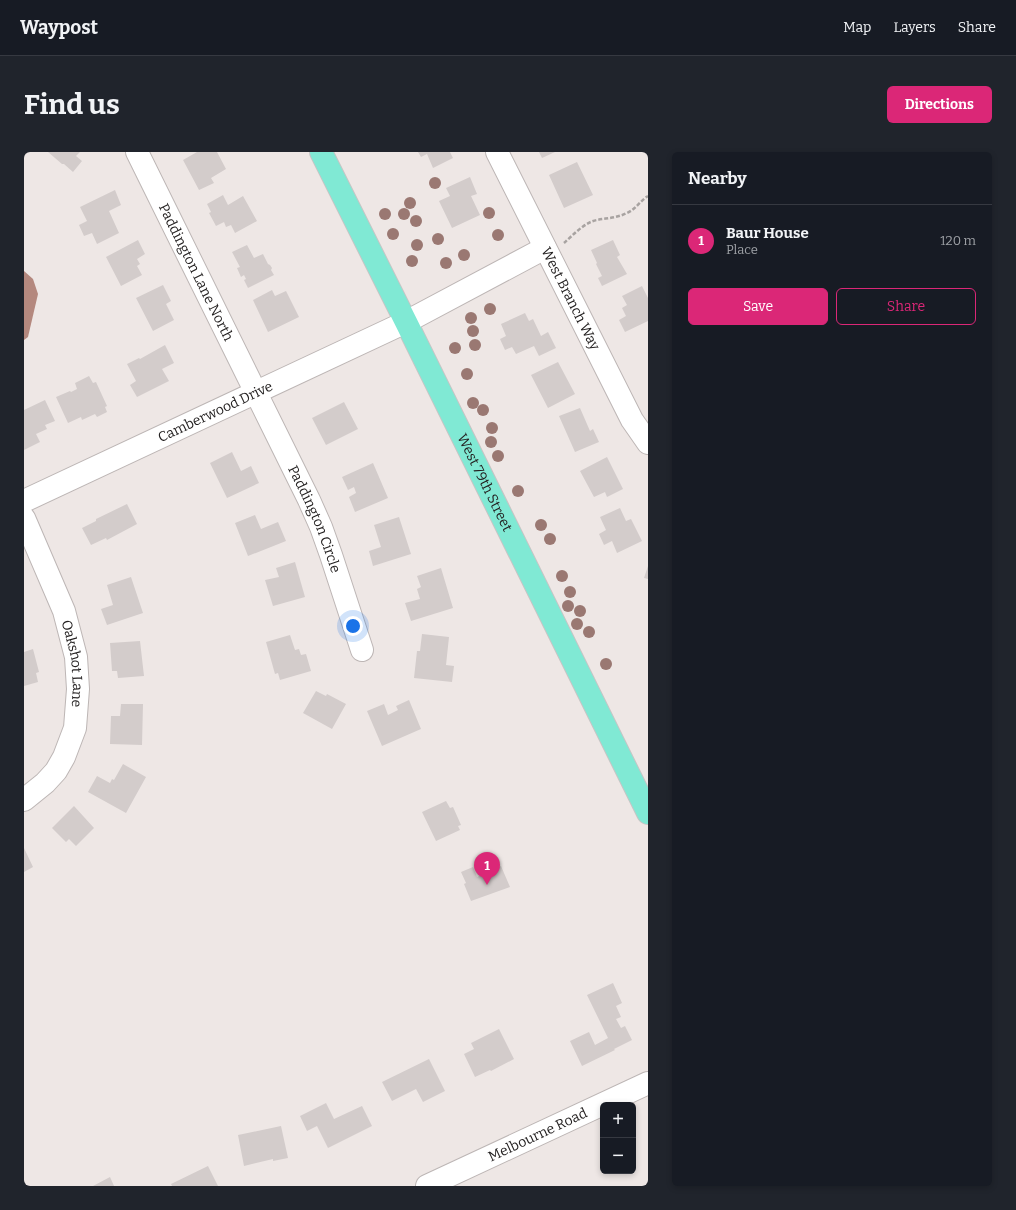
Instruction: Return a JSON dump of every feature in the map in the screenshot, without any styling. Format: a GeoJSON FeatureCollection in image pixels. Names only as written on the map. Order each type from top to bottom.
{"type":"FeatureCollection","features":[{"type":"Feature","properties":{"kind":"main road","name":"West 79th Street"},"geometry":{"type":"LineString","coordinates":[[321,152],[648,813]]}},
{"type":"Feature","properties":{"kind":"street","name":"Paddington Lane North"},"geometry":{"type":"LineString","coordinates":[[137,152],[256,393]]}},
{"type":"Feature","properties":{"kind":"street","name":"West Branch Way"},"geometry":{"type":"LineString","coordinates":[[497,152],[632,420],[648,443]]}},
{"type":"Feature","properties":{"kind":"street","name":"Camberwood Drive"},"geometry":{"type":"LineString","coordinates":[[24,501],[406,322],[545,248]]}},
{"type":"Feature","properties":{"kind":"street","name":"Paddington Circle"},"geometry":{"type":"LineString","coordinates":[[256,393],[321,527],[362,650]]}},
{"type":"Feature","properties":{"kind":"street","name":"Oakshot Lane"},"geometry":{"type":"LineString","coordinates":[[24,518],[64,611],[76,657],[78,689],[75,728],[64,757],[56,771],[45,783],[24,800]]}},
{"type":"Feature","properties":{"kind":"street","name":"Melbourne Road"},"geometry":{"type":"LineString","coordinates":[[427,1186],[648,1083]]}},
{"type":"Feature","properties":{"kind":"path"},"geometry":{"type":"LineString","coordinates":[[545,248],[554,243],[563,243],[580,229],[595,220],[608,219],[625,214],[635,209],[648,196]]}},
{"type":"Feature","properties":{"kind":"shaded area"},"geometry":{"type":"Polygon","coordinates":[[[24,271],[33,279],[38,294],[28,337],[24,340],[24,271]]]}},
{"type":"Feature","properties":{"kind":"building"},"geometry":{"type":"Polygon","coordinates":[[[48,152],[80,152],[76,156],[82,161],[73,172],[48,152]]]}},
{"type":"Feature","properties":{"kind":"building"},"geometry":{"type":"Polygon","coordinates":[[[197,152],[217,152],[226,169],[211,178],[214,183],[199,190],[183,160],[197,152]]]}},
{"type":"Feature","properties":{"kind":"building"},"geometry":{"type":"Polygon","coordinates":[[[418,152],[450,152],[453,158],[433,168],[427,154],[421,157],[418,152]]]}},
{"type":"Feature","properties":{"kind":"building"},"geometry":{"type":"Polygon","coordinates":[[[539,152],[555,152],[542,158],[539,152]]]}},
{"type":"Feature","properties":{"kind":"building"},"geometry":{"type":"Polygon","coordinates":[[[577,162],[593,195],[564,208],[549,175],[577,162]]]}},
{"type":"Feature","properties":{"kind":"building"},"geometry":{"type":"Polygon","coordinates":[[[470,177],[477,194],[471,196],[480,215],[452,228],[439,201],[450,196],[446,188],[470,177]]]}},
{"type":"Feature","properties":{"kind":"building"},"geometry":{"type":"Polygon","coordinates":[[[115,190],[121,205],[109,211],[119,233],[97,244],[92,233],[84,236],[79,225],[87,221],[80,207],[115,190]]]}},
{"type":"Feature","properties":{"kind":"building"},"geometry":{"type":"Polygon","coordinates":[[[223,195],[228,205],[243,196],[257,221],[235,233],[231,225],[226,227],[224,222],[216,226],[209,213],[211,212],[207,204],[223,195]]]}},
{"type":"Feature","properties":{"kind":"building"},"geometry":{"type":"Polygon","coordinates":[[[138,240],[145,254],[137,259],[140,264],[137,266],[142,275],[121,286],[106,257],[138,240]]]}},
{"type":"Feature","properties":{"kind":"building"},"geometry":{"type":"Polygon","coordinates":[[[613,240],[620,255],[617,257],[627,274],[602,286],[598,278],[602,276],[591,250],[613,240]]]}},
{"type":"Feature","properties":{"kind":"building"},"geometry":{"type":"Polygon","coordinates":[[[247,245],[254,258],[263,254],[268,264],[272,268],[271,270],[274,275],[248,288],[244,280],[246,279],[244,275],[241,277],[237,268],[240,267],[232,252],[247,245]]]}},
{"type":"Feature","properties":{"kind":"building"},"geometry":{"type":"Polygon","coordinates":[[[163,285],[171,301],[166,304],[174,320],[153,331],[136,298],[163,285]]]}},
{"type":"Feature","properties":{"kind":"building"},"geometry":{"type":"Polygon","coordinates":[[[642,286],[648,298],[648,321],[625,332],[619,320],[626,316],[622,308],[627,305],[622,296],[642,286]]]}},
{"type":"Feature","properties":{"kind":"building"},"geometry":{"type":"Polygon","coordinates":[[[272,290],[275,296],[286,291],[299,317],[268,332],[253,300],[272,290]]]}},
{"type":"Feature","properties":{"kind":"building"},"geometry":{"type":"Polygon","coordinates":[[[525,313],[529,321],[533,319],[541,336],[548,332],[556,348],[539,356],[534,346],[516,354],[512,347],[505,350],[500,339],[506,336],[501,324],[525,313]]]}},
{"type":"Feature","properties":{"kind":"building"},"geometry":{"type":"Polygon","coordinates":[[[165,345],[174,363],[162,369],[169,381],[137,397],[130,385],[136,381],[127,364],[139,358],[140,359],[165,345]]]}},
{"type":"Feature","properties":{"kind":"building"},"geometry":{"type":"Polygon","coordinates":[[[558,362],[575,394],[548,408],[531,375],[558,362]]]}},
{"type":"Feature","properties":{"kind":"building"},"geometry":{"type":"Polygon","coordinates":[[[89,376],[93,383],[96,382],[107,406],[105,407],[107,412],[97,417],[95,414],[82,420],[81,417],[68,423],[56,397],[77,389],[75,383],[89,376]]]}},
{"type":"Feature","properties":{"kind":"building"},"geometry":{"type":"Polygon","coordinates":[[[45,400],[55,421],[45,425],[47,429],[36,434],[40,442],[24,450],[24,410],[45,400]]]}},
{"type":"Feature","properties":{"kind":"building"},"geometry":{"type":"Polygon","coordinates":[[[344,402],[358,429],[326,445],[312,418],[344,402]]]}},
{"type":"Feature","properties":{"kind":"building"},"geometry":{"type":"Polygon","coordinates":[[[580,408],[590,431],[593,429],[599,442],[575,452],[559,416],[580,408]]]}},
{"type":"Feature","properties":{"kind":"building"},"geometry":{"type":"Polygon","coordinates":[[[232,452],[241,471],[251,466],[259,483],[227,498],[210,463],[232,452]]]}},
{"type":"Feature","properties":{"kind":"building"},"geometry":{"type":"Polygon","coordinates":[[[607,457],[623,489],[607,497],[605,492],[594,497],[580,471],[607,457]]]}},
{"type":"Feature","properties":{"kind":"building"},"geometry":{"type":"Polygon","coordinates":[[[373,463],[388,498],[355,512],[349,497],[356,493],[354,487],[348,490],[342,477],[373,463]]]}},
{"type":"Feature","properties":{"kind":"building"},"geometry":{"type":"Polygon","coordinates":[[[127,504],[137,524],[107,540],[106,538],[91,545],[82,528],[96,521],[96,519],[127,504]]]}},
{"type":"Feature","properties":{"kind":"building"},"geometry":{"type":"Polygon","coordinates":[[[620,508],[626,521],[631,519],[642,541],[617,553],[612,541],[604,545],[599,534],[606,530],[600,517],[620,508]]]}},
{"type":"Feature","properties":{"kind":"building"},"geometry":{"type":"Polygon","coordinates":[[[255,515],[261,529],[278,522],[286,541],[248,556],[235,523],[255,515]]]}},
{"type":"Feature","properties":{"kind":"building"},"geometry":{"type":"Polygon","coordinates":[[[399,517],[411,554],[373,566],[369,551],[381,547],[374,525],[399,517]]]}},
{"type":"Feature","properties":{"kind":"building"},"geometry":{"type":"Polygon","coordinates":[[[295,562],[305,597],[273,606],[265,580],[279,577],[276,568],[295,562]]]}},
{"type":"Feature","properties":{"kind":"building"},"geometry":{"type":"Polygon","coordinates":[[[648,566],[648,579],[644,578],[648,566]]]}},
{"type":"Feature","properties":{"kind":"building"},"geometry":{"type":"Polygon","coordinates":[[[441,568],[453,608],[411,621],[405,603],[420,599],[417,589],[421,587],[417,576],[441,568]]]}},
{"type":"Feature","properties":{"kind":"building"},"geometry":{"type":"Polygon","coordinates":[[[131,577],[143,613],[107,625],[101,609],[113,605],[107,585],[131,577]]]}},
{"type":"Feature","properties":{"kind":"building"},"geometry":{"type":"Polygon","coordinates":[[[422,634],[449,637],[446,665],[454,666],[452,682],[414,678],[417,651],[420,651],[422,634]]]}},
{"type":"Feature","properties":{"kind":"building"},"geometry":{"type":"Polygon","coordinates":[[[290,635],[295,650],[299,649],[301,655],[306,654],[311,671],[280,680],[278,673],[275,674],[266,642],[290,635]]]}},
{"type":"Feature","properties":{"kind":"building"},"geometry":{"type":"Polygon","coordinates":[[[140,641],[144,676],[118,678],[117,671],[112,671],[110,643],[140,641]]]}},
{"type":"Feature","properties":{"kind":"building"},"geometry":{"type":"Polygon","coordinates":[[[33,649],[39,672],[36,673],[38,682],[24,686],[24,652],[33,649]]]}},
{"type":"Feature","properties":{"kind":"building"},"geometry":{"type":"Polygon","coordinates":[[[316,691],[326,696],[327,694],[346,704],[332,729],[303,713],[316,691]]]}},
{"type":"Feature","properties":{"kind":"building"},"geometry":{"type":"Polygon","coordinates":[[[409,700],[421,729],[382,746],[367,711],[384,704],[388,715],[398,710],[396,706],[409,700]]]}},
{"type":"Feature","properties":{"kind":"building"},"geometry":{"type":"Polygon","coordinates":[[[121,704],[143,704],[142,745],[110,744],[111,716],[120,716],[121,704]]]}},
{"type":"Feature","properties":{"kind":"building"},"geometry":{"type":"Polygon","coordinates":[[[123,764],[146,777],[126,813],[88,792],[97,776],[110,783],[112,779],[114,780],[123,764]]]}},
{"type":"Feature","properties":{"kind":"building"},"geometry":{"type":"Polygon","coordinates":[[[446,801],[450,808],[453,807],[461,825],[458,826],[460,830],[436,841],[422,812],[446,801]]]}},
{"type":"Feature","properties":{"kind":"building"},"geometry":{"type":"Polygon","coordinates":[[[74,806],[94,828],[76,846],[69,839],[66,842],[52,828],[74,806]]]}},
{"type":"Feature","properties":{"kind":"building"},"geometry":{"type":"Polygon","coordinates":[[[24,848],[33,867],[24,872],[24,848]]]}},
{"type":"Feature","properties":{"kind":"building"},"geometry":{"type":"Polygon","coordinates":[[[501,866],[510,887],[471,901],[461,872],[473,867],[477,877],[501,866]]]}},
{"type":"Feature","properties":{"kind":"building"},"geometry":{"type":"Polygon","coordinates":[[[613,983],[622,1003],[616,1006],[621,1017],[616,1019],[621,1028],[625,1026],[632,1040],[582,1066],[570,1041],[589,1032],[595,1045],[608,1038],[587,995],[613,983]]]}},
{"type":"Feature","properties":{"kind":"building"},"geometry":{"type":"Polygon","coordinates":[[[499,1029],[514,1059],[491,1071],[490,1070],[475,1077],[464,1054],[474,1049],[471,1043],[499,1029]]]}},
{"type":"Feature","properties":{"kind":"building"},"geometry":{"type":"Polygon","coordinates":[[[429,1059],[445,1091],[423,1102],[416,1089],[392,1101],[382,1082],[429,1059]]]}},
{"type":"Feature","properties":{"kind":"building"},"geometry":{"type":"Polygon","coordinates":[[[326,1103],[334,1119],[362,1106],[372,1126],[328,1148],[317,1126],[307,1131],[300,1116],[326,1103]]]}},
{"type":"Feature","properties":{"kind":"building"},"geometry":{"type":"Polygon","coordinates":[[[281,1126],[288,1158],[273,1161],[273,1159],[244,1166],[238,1135],[281,1126]]]}},
{"type":"Feature","properties":{"kind":"building"},"geometry":{"type":"Polygon","coordinates":[[[208,1166],[218,1186],[172,1186],[171,1184],[208,1166]]]}},
{"type":"Feature","properties":{"kind":"building"},"geometry":{"type":"Polygon","coordinates":[[[110,1177],[114,1186],[93,1186],[110,1177]]]}},
{"type":"Feature","properties":{"kind":"place","name":"Baur House"},"geometry":{"type":"Point","coordinates":[487,885]}}]}
